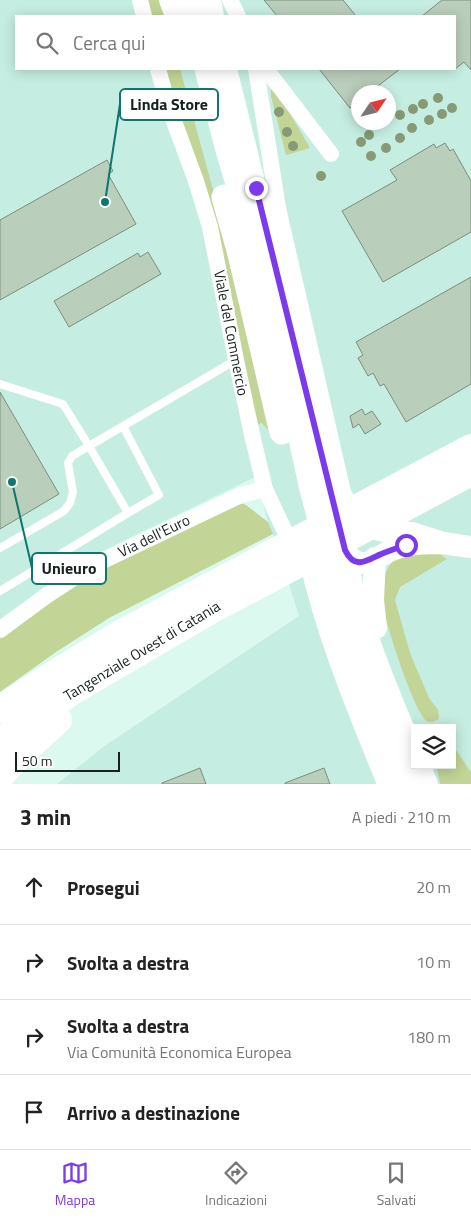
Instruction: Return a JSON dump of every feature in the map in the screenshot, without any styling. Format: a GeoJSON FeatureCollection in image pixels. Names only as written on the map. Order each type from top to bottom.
{"type":"FeatureCollection","features":[{"type":"Feature","properties":{"kind":"highway"},"geometry":{"type":"LineString","coordinates":[[0,776],[14,760],[65,713],[97,691],[192,635],[283,559],[471,448]]}},
{"type":"Feature","properties":{"kind":"highway"},"geometry":{"type":"LineString","coordinates":[[283,559],[471,472]]}},
{"type":"Feature","properties":{"kind":"highway","name":"Tangenziale Ovest di Catania"},"geometry":{"type":"LineString","coordinates":[[0,709],[124,632],[283,559]]}},
{"type":"Feature","properties":{"kind":"highway","name":"Tangenziale Ovest di Catania"},"geometry":{"type":"LineString","coordinates":[[0,742],[77,688],[209,611],[283,559]]}},
{"type":"Feature","properties":{"kind":"main road"},"geometry":{"type":"LineString","coordinates":[[174,0],[176,15]]}},
{"type":"Feature","properties":{"kind":"main road"},"geometry":{"type":"LineString","coordinates":[[192,0],[195,15]]}},
{"type":"Feature","properties":{"kind":"main road"},"geometry":{"type":"LineString","coordinates":[[190,70],[239,250],[319,589],[358,706],[390,784]]}},
{"type":"Feature","properties":{"kind":"main road"},"geometry":{"type":"LineString","coordinates":[[207,70],[274,316],[312,489],[343,605],[378,705],[411,784]]}},
{"type":"Feature","properties":{"kind":"street"},"geometry":{"type":"LineString","coordinates":[[140,0],[144,15]]}},
{"type":"Feature","properties":{"kind":"street"},"geometry":{"type":"LineString","coordinates":[[170,0],[176,15]]}},
{"type":"Feature","properties":{"kind":"street"},"geometry":{"type":"LineString","coordinates":[[210,0],[213,15]]}},
{"type":"Feature","properties":{"kind":"street"},"geometry":{"type":"LineString","coordinates":[[230,0],[238,15]]}},
{"type":"Feature","properties":{"kind":"street","name":"Viale del Commercio"},"geometry":{"type":"LineString","coordinates":[[158,70],[168,105],[196,181],[210,227],[236,360],[265,488],[305,574],[319,589]]}},
{"type":"Feature","properties":{"kind":"street"},"geometry":{"type":"LineString","coordinates":[[226,70],[347,566],[366,630],[411,747]]}},
{"type":"Feature","properties":{"kind":"street"},"geometry":{"type":"LineString","coordinates":[[256,70],[278,208],[342,492],[353,512],[364,526],[375,531],[380,539],[381,548],[375,558],[373,600],[377,640],[411,743]]}},
{"type":"Feature","properties":{"kind":"street"},"geometry":{"type":"LineString","coordinates":[[267,70],[331,154]]}},
{"type":"Feature","properties":{"kind":"street","name":"Via dell'Euro"},"geometry":{"type":"LineString","coordinates":[[0,630],[46,596],[92,566],[241,494],[265,488]]}},
{"type":"Feature","properties":{"kind":"street"},"geometry":{"type":"LineString","coordinates":[[443,543],[423,542],[406,545],[367,562],[358,562],[350,558],[344,548],[345,537],[351,530],[364,526],[384,531],[412,534],[443,543],[471,548]]}},
{"type":"Feature","properties":{"kind":"street"},"geometry":{"type":"LineString","coordinates":[[420,769],[427,784]]}},
{"type":"Feature","properties":{"kind":"lane"},"geometry":{"type":"LineString","coordinates":[[0,548],[64,511],[70,503],[73,492],[68,463],[72,456],[236,360]]}},
{"type":"Feature","properties":{"kind":"lane"},"geometry":{"type":"LineString","coordinates":[[0,384],[63,404],[128,513]]}},
{"type":"Feature","properties":{"kind":"lane"},"geometry":{"type":"LineString","coordinates":[[0,591],[159,496],[123,426]]}},
{"type":"Feature","properties":{"kind":"shaded area"},"geometry":{"type":"Polygon","coordinates":[[[0,0],[471,0],[471,784],[57,784],[103,747],[299,616],[255,477],[76,564],[0,619],[0,0]]]}},
{"type":"Feature","properties":{"kind":"green space"},"geometry":{"type":"Polygon","coordinates":[[[148,0],[161,0],[165,15],[152,15],[148,0]]]}},
{"type":"Feature","properties":{"kind":"green space"},"geometry":{"type":"Polygon","coordinates":[[[165,70],[180,70],[221,219],[268,430],[262,423],[256,425],[183,130],[165,70]]]}},
{"type":"Feature","properties":{"kind":"green space"},"geometry":{"type":"Polygon","coordinates":[[[276,89],[310,148],[286,155],[271,96],[271,90],[276,89]]]}},
{"type":"Feature","properties":{"kind":"green space"},"geometry":{"type":"Polygon","coordinates":[[[241,503],[268,522],[273,534],[109,618],[56,652],[0,692],[0,638],[93,574],[241,503]]]}},
{"type":"Feature","properties":{"kind":"green space"},"geometry":{"type":"Polygon","coordinates":[[[413,548],[438,553],[447,559],[400,587],[395,600],[410,653],[429,698],[438,710],[438,720],[431,722],[427,721],[415,703],[389,631],[382,603],[383,583],[389,566],[398,557],[413,548]]]}},
{"type":"Feature","properties":{"kind":"green space"},"geometry":{"type":"Polygon","coordinates":[[[456,750],[471,772],[471,784],[440,783],[437,769],[456,769],[456,750]]]}},
{"type":"Feature","properties":{"kind":"building"},"geometry":{"type":"Polygon","coordinates":[[[264,0],[343,0],[355,15],[276,15],[264,0]]]}},
{"type":"Feature","properties":{"kind":"building"},"geometry":{"type":"Polygon","coordinates":[[[442,0],[471,0],[471,70],[464,62],[456,68],[456,15],[423,15],[442,0]]]}},
{"type":"Feature","properties":{"kind":"building"},"geometry":{"type":"Polygon","coordinates":[[[320,70],[399,70],[379,85],[351,85],[351,107],[320,70]]]}},
{"type":"Feature","properties":{"kind":"building"},"geometry":{"type":"Polygon","coordinates":[[[445,143],[450,151],[453,149],[471,181],[471,232],[383,282],[342,211],[397,180],[390,170],[434,144],[436,148],[445,143]]]}},
{"type":"Feature","properties":{"kind":"building"},"geometry":{"type":"Polygon","coordinates":[[[107,160],[113,171],[108,174],[136,224],[0,300],[0,220],[107,160]]]}},
{"type":"Feature","properties":{"kind":"building"},"geometry":{"type":"Polygon","coordinates":[[[148,252],[161,274],[69,327],[54,301],[138,253],[140,257],[148,252]]]}},
{"type":"Feature","properties":{"kind":"building"},"geometry":{"type":"Polygon","coordinates":[[[471,277],[471,384],[406,422],[384,384],[380,386],[373,373],[368,376],[358,358],[363,355],[356,342],[471,277]]]}},
{"type":"Feature","properties":{"kind":"building"},"geometry":{"type":"Polygon","coordinates":[[[0,392],[59,494],[0,529],[0,392]]]}},
{"type":"Feature","properties":{"kind":"building"},"geometry":{"type":"Polygon","coordinates":[[[362,409],[365,415],[372,411],[381,424],[365,434],[359,424],[353,428],[350,416],[362,409]]]}},
{"type":"Feature","properties":{"kind":"building"},"geometry":{"type":"Polygon","coordinates":[[[200,768],[206,784],[162,784],[162,783],[200,768]]]}},
{"type":"Feature","properties":{"kind":"building"},"geometry":{"type":"Polygon","coordinates":[[[324,768],[330,784],[285,784],[285,783],[324,768]]]}},
{"type":"Feature","properties":{"kind":"place","name":"Linda Store"},"geometry":{"type":"Point","coordinates":[105,202]}},
{"type":"Feature","properties":{"kind":"place","name":"Unieuro"},"geometry":{"type":"Point","coordinates":[12,482]}},
{"type":"Feature","properties":{"kind":"route"},"geometry":{"type":"LineString","coordinates":[[256,188],[345,550],[350,558],[362,563],[371,561],[376,557],[406,545]]}}]}
